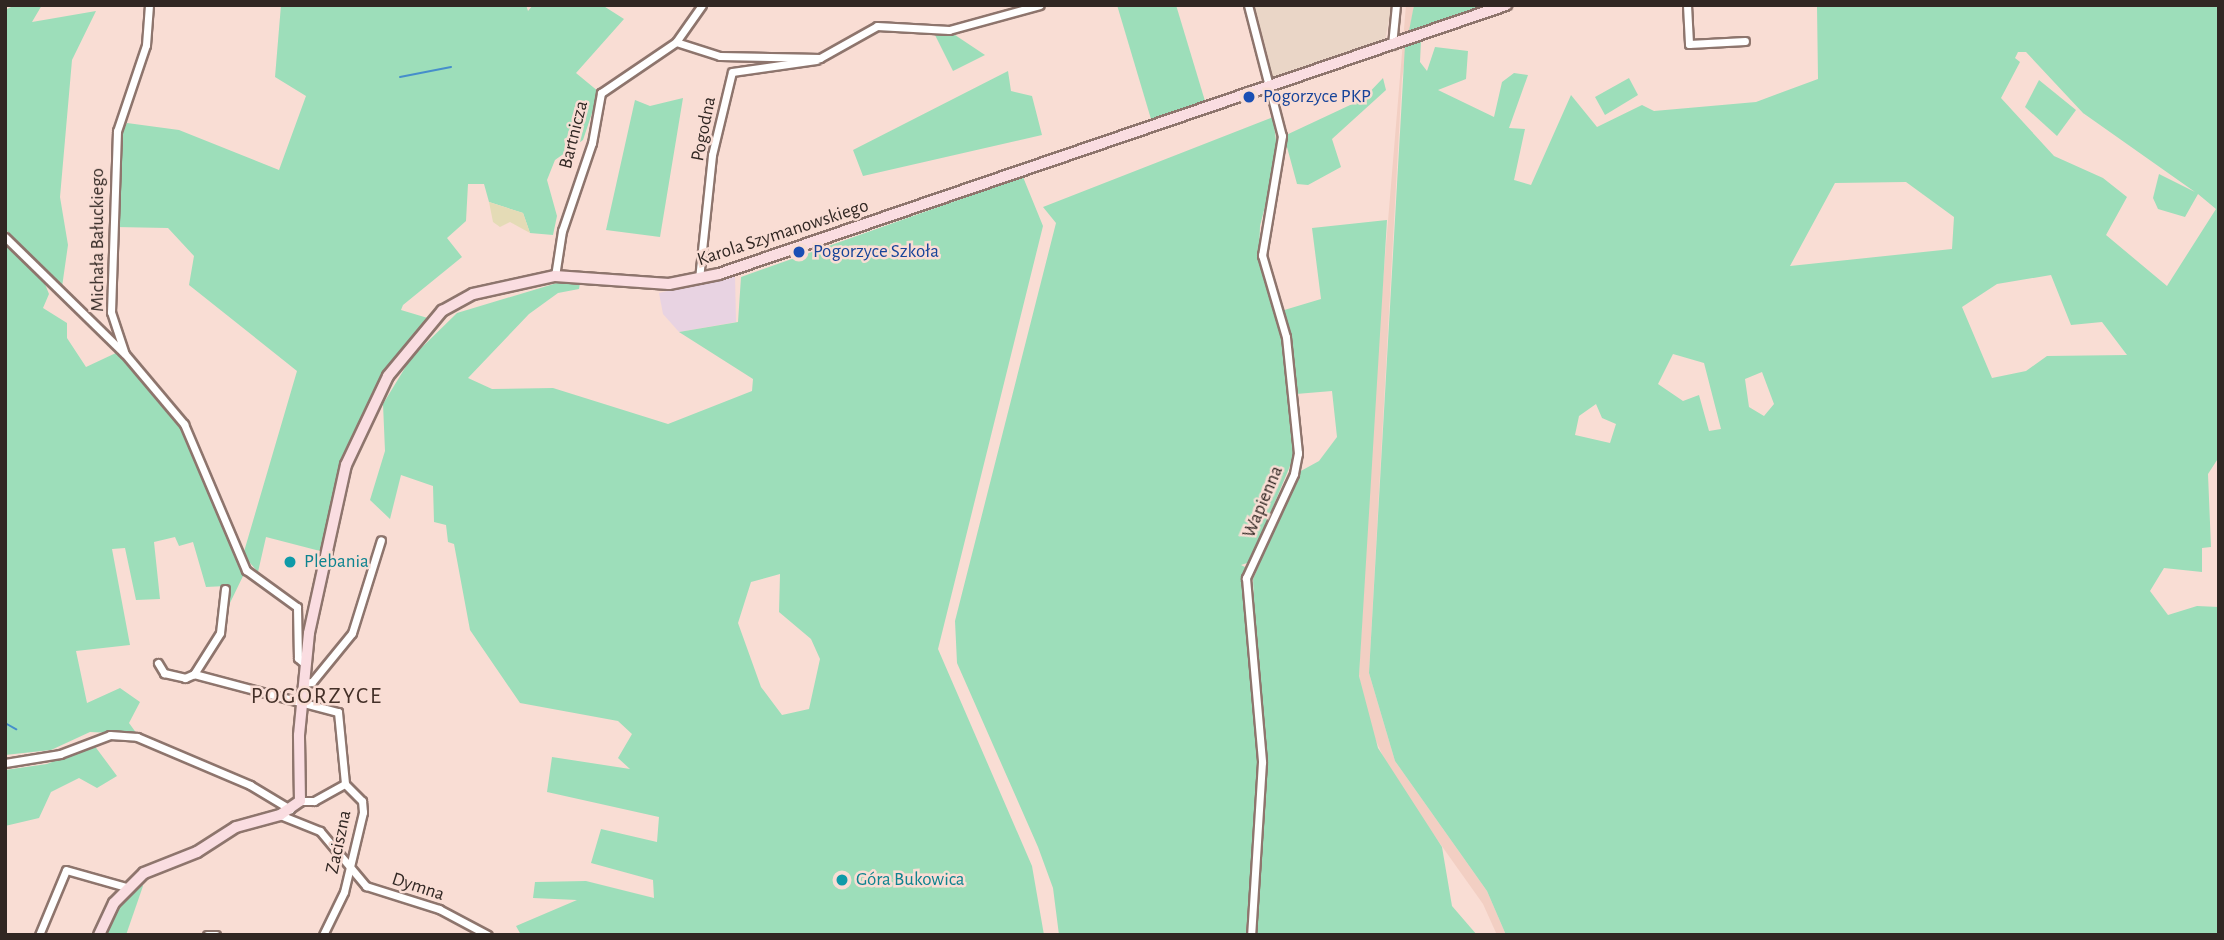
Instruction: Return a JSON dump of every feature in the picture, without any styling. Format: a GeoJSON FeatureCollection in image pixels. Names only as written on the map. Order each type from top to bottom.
{"type":"FeatureCollection","features":[{"type":"Feature","properties":{"kind":"street","name":"Michała Bałuckiego"},"geometry":{"type":"LineString","coordinates":[[149,5],[146,45],[117,131],[113,176],[110,299],[125,354],[184,424],[246,570],[297,607],[298,659],[305,664]]}},
{"type":"Feature","properties":{"kind":"street","name":"Bartnicza"},"geometry":{"type":"LineString","coordinates":[[555,276],[562,231],[592,143],[601,93],[676,42],[702,5]]}},
{"type":"Feature","properties":{"kind":"street"},"geometry":{"type":"LineString","coordinates":[[676,42],[720,56],[820,58],[877,26],[949,30],[1040,5]]}},
{"type":"Feature","properties":{"kind":"street","name":"Wapienna"},"geometry":{"type":"LineString","coordinates":[[1248,5],[1282,136],[1262,255],[1286,337],[1298,453],[1294,474],[1246,578],[1262,762],[1251,935]]}},
{"type":"Feature","properties":{"kind":"street"},"geometry":{"type":"LineString","coordinates":[[1392,45],[1396,5]]}},
{"type":"Feature","properties":{"kind":"street","name":"Karola Szymanowskiego"},"geometry":{"type":"LineString","coordinates":[[300,801],[301,704],[305,664],[346,465],[388,376],[442,311],[456,302],[555,276],[655,284],[699,280],[1506,5]]}},
{"type":"Feature","properties":{"kind":"street"},"geometry":{"type":"LineString","coordinates":[[1687,5],[1689,44],[1745,41]]}},
{"type":"Feature","properties":{"kind":"street","name":"Pogodna"},"geometry":{"type":"LineString","coordinates":[[699,280],[712,155],[732,72],[820,58]]}},
{"type":"Feature","properties":{"kind":"street"},"geometry":{"type":"LineString","coordinates":[[5,237],[125,354]]}},
{"type":"Feature","properties":{"kind":"street"},"geometry":{"type":"LineString","coordinates":[[303,684],[312,682],[352,633],[381,540]]}},
{"type":"Feature","properties":{"kind":"street"},"geometry":{"type":"LineString","coordinates":[[158,663],[164,673],[185,678],[194,674],[220,633],[225,589]]}},
{"type":"Feature","properties":{"kind":"street"},"geometry":{"type":"LineString","coordinates":[[194,674],[301,704]]}},
{"type":"Feature","properties":{"kind":"street","name":"Zaciszna"},"geometry":{"type":"LineString","coordinates":[[301,704],[338,712],[345,784],[362,802],[363,812],[338,908],[323,935]]}},
{"type":"Feature","properties":{"kind":"street","name":"Dymna"},"geometry":{"type":"LineString","coordinates":[[5,763],[60,754],[110,735],[137,737],[250,785],[285,812],[320,831],[373,890],[439,909],[488,935]]}},
{"type":"Feature","properties":{"kind":"street"},"geometry":{"type":"LineString","coordinates":[[99,935],[126,887],[236,827],[285,812],[300,801],[314,801],[345,784]]}},
{"type":"Feature","properties":{"kind":"street"},"geometry":{"type":"LineString","coordinates":[[39,935],[66,870],[126,887]]}},
{"type":"Feature","properties":{"kind":"street"},"geometry":{"type":"LineString","coordinates":[[206,935],[216,935]]}},
{"type":"Feature","properties":{"kind":"shaded area"},"geometry":{"type":"Polygon","coordinates":[[[1250,5],[1392,5],[1385,40],[1272,78],[1250,5]]]}},
{"type":"Feature","properties":{"kind":"shaded area"},"geometry":{"type":"Polygon","coordinates":[[[1406,5],[1414,5],[1402,78],[1369,673],[1395,761],[1487,891],[1506,935],[1497,935],[1483,904],[1392,776],[1366,719],[1359,675],[1375,377],[1406,5]]]}},
{"type":"Feature","properties":{"kind":"shaded area"},"geometry":{"type":"Polygon","coordinates":[[[735,275],[736,322],[679,332],[663,314],[659,293],[735,275]]]}},
{"type":"Feature","properties":{"kind":"green space"},"geometry":{"type":"Polygon","coordinates":[[[15,5],[42,5],[32,22],[96,11],[72,60],[60,197],[68,245],[62,287],[5,229],[5,10],[15,5]]]}},
{"type":"Feature","properties":{"kind":"green space"},"geometry":{"type":"Polygon","coordinates":[[[281,5],[526,5],[528,11],[533,5],[602,5],[624,19],[576,73],[599,92],[583,140],[555,160],[547,180],[557,216],[553,235],[530,233],[523,213],[489,202],[484,184],[468,184],[466,221],[447,238],[462,257],[403,305],[401,310],[431,319],[375,389],[347,450],[320,551],[266,537],[258,572],[243,555],[297,371],[189,285],[194,256],[168,228],[115,227],[120,136],[127,123],[179,130],[279,170],[306,96],[275,77],[281,5]]]}},
{"type":"Feature","properties":{"kind":"green space"},"geometry":{"type":"Polygon","coordinates":[[[1117,5],[1176,5],[1205,101],[1151,119],[1117,5]]]}},
{"type":"Feature","properties":{"kind":"green space"},"geometry":{"type":"Polygon","coordinates":[[[1414,5],[1495,5],[1408,36],[1414,5]]]}},
{"type":"Feature","properties":{"kind":"green space"},"geometry":{"type":"Polygon","coordinates":[[[2219,5],[2219,457],[2208,474],[2211,547],[2202,548],[2202,572],[2164,568],[2150,591],[2168,615],[2197,606],[2219,607],[2219,935],[1506,935],[1487,891],[1395,761],[1369,673],[1405,45],[1421,40],[1420,62],[1427,71],[1435,47],[1468,51],[1466,79],[1438,90],[1494,117],[1502,82],[1514,73],[1528,75],[1509,128],[1525,129],[1514,180],[1531,185],[1571,95],[1597,127],[1642,105],[1654,111],[1756,102],[1818,79],[1817,7],[2219,5]],[[2018,52],[2015,58],[2020,62],[2001,98],[2054,156],[2103,178],[2127,197],[2106,235],[2167,286],[2216,209],[2198,194],[2185,217],[2158,209],[2153,198],[2159,174],[2195,192],[2083,113],[2026,52],[2018,52]],[[1906,182],[1835,183],[1790,266],[1952,249],[1954,217],[1906,182]],[[2051,275],[1997,284],[1962,307],[1992,378],[2026,371],[2047,356],[2127,355],[2102,322],[2071,325],[2051,275]],[[1673,354],[1658,384],[1683,401],[1699,395],[1709,431],[1721,429],[1704,363],[1673,354]],[[1762,372],[1745,379],[1749,407],[1764,416],[1774,404],[1762,372]],[[1596,404],[1579,416],[1575,435],[1610,443],[1616,424],[1602,418],[1596,404]]]}},
{"type":"Feature","properties":{"kind":"green space"},"geometry":{"type":"Polygon","coordinates":[[[949,31],[985,55],[953,71],[934,33],[949,31]]]}},
{"type":"Feature","properties":{"kind":"green space"},"geometry":{"type":"Polygon","coordinates":[[[1008,71],[1011,91],[1032,96],[1042,135],[863,176],[853,150],[1008,71]]]}},
{"type":"Feature","properties":{"kind":"green space"},"geometry":{"type":"Polygon","coordinates":[[[1383,78],[1386,90],[1332,139],[1341,167],[1308,185],[1297,184],[1284,136],[1363,99],[1383,78]]]}},
{"type":"Feature","properties":{"kind":"green space"},"geometry":{"type":"Polygon","coordinates":[[[1629,78],[1638,95],[1605,115],[1595,97],[1629,78]]]}},
{"type":"Feature","properties":{"kind":"green space"},"geometry":{"type":"Polygon","coordinates":[[[2039,80],[2076,110],[2057,136],[2025,107],[2039,80]]]}},
{"type":"Feature","properties":{"kind":"green space"},"geometry":{"type":"Polygon","coordinates":[[[683,98],[660,237],[606,230],[635,100],[650,106],[683,98]]]}},
{"type":"Feature","properties":{"kind":"green space"},"geometry":{"type":"Polygon","coordinates":[[[1273,117],[1278,156],[1260,226],[1259,256],[1283,339],[1295,454],[1250,562],[1241,565],[1247,568],[1243,592],[1259,762],[1246,935],[1059,935],[1053,888],[1038,847],[957,663],[955,621],[1056,223],[1043,207],[1273,117]]]}},
{"type":"Feature","properties":{"kind":"green space"},"geometry":{"type":"Polygon","coordinates":[[[1023,177],[1043,226],[938,649],[1032,866],[1044,935],[521,935],[516,926],[577,900],[533,898],[535,882],[586,881],[654,898],[653,880],[591,863],[601,829],[657,842],[659,817],[547,792],[552,757],[630,769],[618,758],[632,734],[618,721],[520,703],[470,630],[454,544],[448,542],[446,525],[434,522],[433,486],[401,475],[390,519],[370,500],[385,451],[383,404],[411,358],[457,313],[557,283],[580,283],[579,289],[558,293],[529,314],[468,378],[492,389],[553,388],[668,424],[752,391],[753,379],[679,332],[738,322],[741,277],[1023,177]],[[780,574],[751,582],[738,623],[761,687],[782,715],[809,709],[820,659],[811,639],[779,612],[780,574]]]}},
{"type":"Feature","properties":{"kind":"green space"},"geometry":{"type":"Polygon","coordinates":[[[1387,220],[1359,676],[1378,748],[1442,847],[1452,906],[1477,935],[1254,935],[1262,791],[1253,579],[1299,472],[1319,461],[1337,437],[1332,391],[1296,394],[1281,311],[1321,299],[1312,228],[1387,220]]]}},
{"type":"Feature","properties":{"kind":"green space"},"geometry":{"type":"Polygon","coordinates":[[[5,241],[45,284],[49,294],[43,308],[67,323],[67,338],[86,367],[118,352],[173,411],[244,574],[229,605],[226,586],[206,587],[193,542],[179,546],[175,537],[154,542],[160,599],[136,600],[125,548],[112,549],[130,645],[76,651],[87,703],[120,688],[140,702],[129,723],[137,734],[90,732],[51,750],[5,755],[5,241]]]}},
{"type":"Feature","properties":{"kind":"green space"},"geometry":{"type":"Polygon","coordinates":[[[94,745],[117,776],[97,788],[79,778],[51,792],[39,818],[5,826],[5,770],[47,764],[94,745]]]}},
{"type":"Feature","properties":{"kind":"green space"},"geometry":{"type":"Polygon","coordinates":[[[138,880],[143,886],[126,935],[104,935],[120,899],[138,880]]]}},
{"type":"Feature","properties":{"kind":"sand"},"geometry":{"type":"Polygon","coordinates":[[[489,202],[523,213],[530,233],[510,222],[500,227],[493,222],[489,202]]]}},
{"type":"Feature","properties":{"kind":"waterway"},"geometry":{"type":"LineString","coordinates":[[400,77],[451,67]]}},
{"type":"Feature","properties":{"kind":"waterway"},"geometry":{"type":"LineString","coordinates":[[5,723],[16,729]]}},
{"type":"Feature","properties":{"kind":"place","name":"Pogorzyce PKP"},"geometry":{"type":"Point","coordinates":[1249,97]}},
{"type":"Feature","properties":{"kind":"place","name":"Pogorzyce Szkoła"},"geometry":{"type":"Point","coordinates":[799,252]}},
{"type":"Feature","properties":{"kind":"place","name":"Plebania"},"geometry":{"type":"Point","coordinates":[290,562]}},
{"type":"Feature","properties":{"kind":"place","name":"Góra Bukowica"},"geometry":{"type":"Point","coordinates":[842,880]}},
{"type":"Feature","properties":{"kind":"district","name":"POGORZYCE"},"geometry":{"type":"Point","coordinates":[317,697]}}]}
